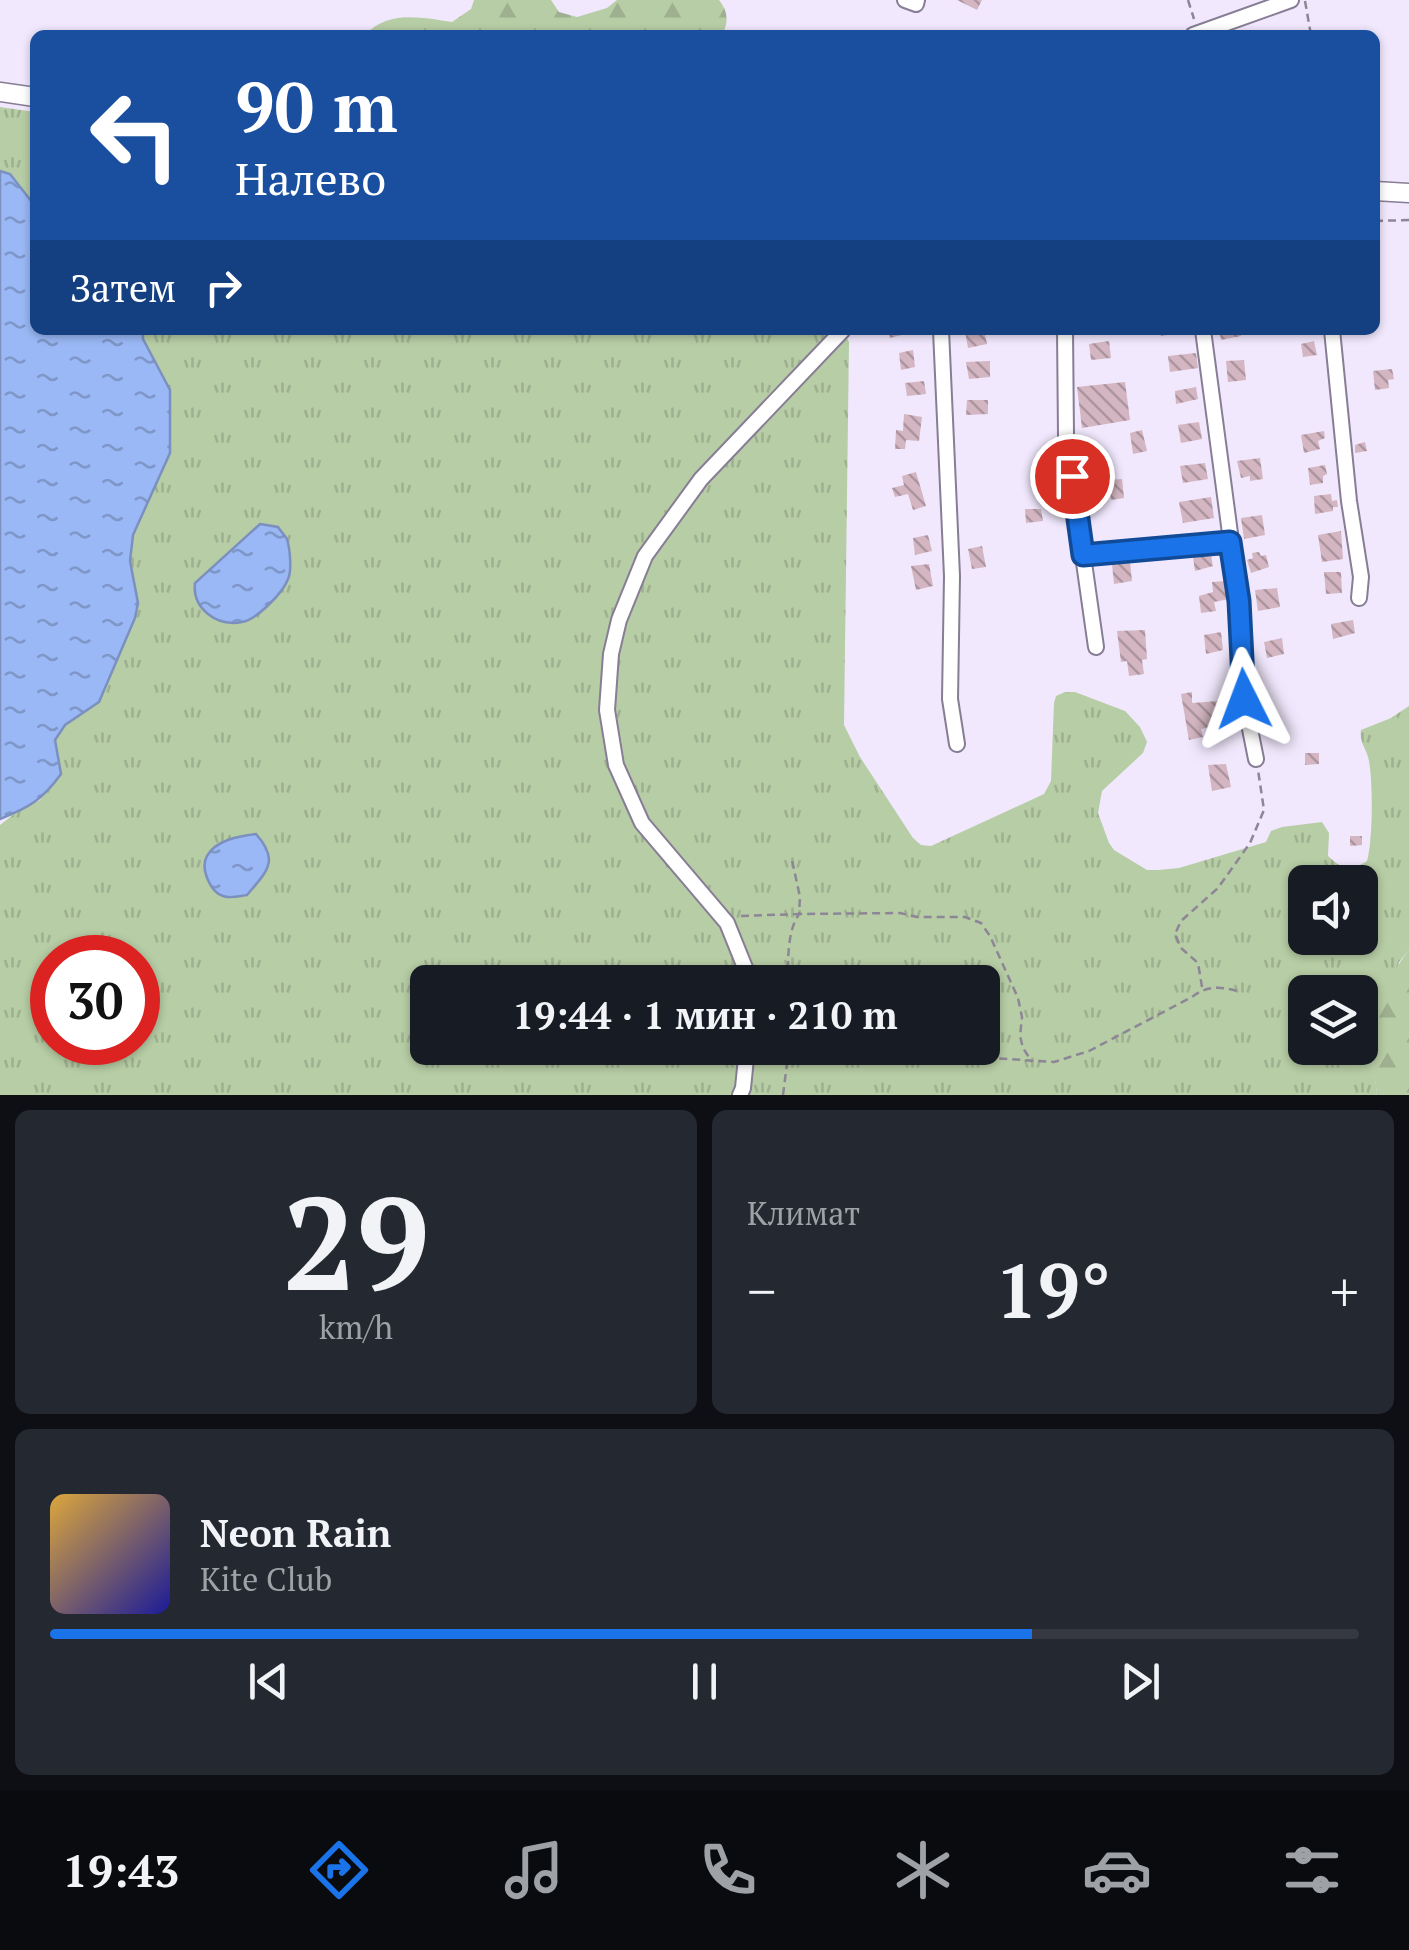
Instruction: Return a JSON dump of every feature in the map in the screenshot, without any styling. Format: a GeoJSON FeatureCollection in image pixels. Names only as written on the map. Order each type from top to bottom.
{"type":"FeatureCollection","features":[{"type":"Feature","properties":{"kind":"main road"},"geometry":{"type":"LineString","coordinates":[[0,92],[30,96]]}},
{"type":"Feature","properties":{"kind":"main road"},"geometry":{"type":"LineString","coordinates":[[1380,188],[1409,184]]}},
{"type":"Feature","properties":{"kind":"main road"},"geometry":{"type":"LineString","coordinates":[[1380,190],[1409,193]]}},
{"type":"Feature","properties":{"kind":"street"},"geometry":{"type":"LineString","coordinates":[[905,0],[916,4],[918,0]]}},
{"type":"Feature","properties":{"kind":"street"},"geometry":{"type":"LineString","coordinates":[[1207,30],[1291,0]]}},
{"type":"Feature","properties":{"kind":"street"},"geometry":{"type":"LineString","coordinates":[[744,965],[723,919],[642,823],[616,765],[606,710],[612,654],[619,620],[644,556],[701,479],[838,335]]}},
{"type":"Feature","properties":{"kind":"street"},"geometry":{"type":"LineString","coordinates":[[941,335],[952,576],[950,699],[957,744]]}},
{"type":"Feature","properties":{"kind":"street"},"geometry":{"type":"LineString","coordinates":[[1065,335],[1066,436],[1096,647]]}},
{"type":"Feature","properties":{"kind":"street"},"geometry":{"type":"LineString","coordinates":[[1204,335],[1239,601],[1244,699],[1256,759]]}},
{"type":"Feature","properties":{"kind":"street"},"geometry":{"type":"LineString","coordinates":[[1332,335],[1349,502],[1361,577],[1358,598]]}},
{"type":"Feature","properties":{"kind":"street"},"geometry":{"type":"LineString","coordinates":[[1083,555],[1230,542]]}},
{"type":"Feature","properties":{"kind":"street"},"geometry":{"type":"LineString","coordinates":[[740,1095],[745,1065]]}},
{"type":"Feature","properties":{"kind":"path"},"geometry":{"type":"LineString","coordinates":[[1188,0],[1195,30]]}},
{"type":"Feature","properties":{"kind":"path"},"geometry":{"type":"LineString","coordinates":[[1305,0],[1310,30]]}},
{"type":"Feature","properties":{"kind":"path"},"geometry":{"type":"LineString","coordinates":[[1380,221],[1409,220]]}},
{"type":"Feature","properties":{"kind":"path"},"geometry":{"type":"LineString","coordinates":[[1202,989],[1198,963],[1181,948],[1175,934],[1181,921],[1218,888],[1250,843],[1264,810],[1256,759]]}},
{"type":"Feature","properties":{"kind":"path"},"geometry":{"type":"LineString","coordinates":[[789,965],[800,897],[792,860]]}},
{"type":"Feature","properties":{"kind":"path"},"geometry":{"type":"LineString","coordinates":[[723,919],[759,914],[900,913],[965,917],[981,924],[1018,998],[1022,1048],[1032,1062]]}},
{"type":"Feature","properties":{"kind":"path"},"geometry":{"type":"LineString","coordinates":[[1000,1059],[1054,1062],[1089,1051],[1202,989],[1225,987],[1237,991]]}},
{"type":"Feature","properties":{"kind":"path"},"geometry":{"type":"LineString","coordinates":[[783,1095],[787,1065]]}},
{"type":"Feature","properties":{"kind":"green space"},"geometry":{"type":"Polygon","coordinates":[[[474,0],[551,0],[559,12],[577,17],[607,8],[617,0],[719,0],[726,21],[723,30],[371,30],[394,19],[417,17],[452,22],[471,9],[474,0]]]}},
{"type":"Feature","properties":{"kind":"green space"},"geometry":{"type":"Polygon","coordinates":[[[0,107],[30,111],[30,199],[11,174],[0,171],[0,107]]]}},
{"type":"Feature","properties":{"kind":"green space"},"geometry":{"type":"Polygon","coordinates":[[[143,335],[846,335],[849,342],[844,725],[860,757],[921,845],[931,846],[1044,794],[1051,781],[1056,696],[1075,692],[1125,711],[1147,742],[1143,753],[1102,791],[1098,813],[1114,850],[1147,870],[1179,868],[1266,842],[1271,831],[1282,827],[1322,822],[1329,833],[1328,856],[1339,865],[1288,865],[1288,955],[1378,955],[1378,865],[1359,865],[1367,861],[1369,852],[1372,797],[1361,730],[1409,706],[1409,950],[1399,962],[1378,1036],[1378,975],[1288,975],[1288,1065],[1373,1065],[1377,1093],[0,1095],[0,825],[40,800],[61,774],[55,741],[65,725],[99,702],[135,618],[130,561],[133,535],[170,453],[170,390],[143,335]],[[205,858],[204,869],[209,881],[247,895],[270,864],[205,858]]]}},
{"type":"Feature","properties":{"kind":"green space"},"geometry":{"type":"Polygon","coordinates":[[[1409,950],[1409,1095],[1375,1095],[1373,1065],[1378,1065],[1380,1013],[1409,950]]]}},
{"type":"Feature","properties":{"kind":"water"},"geometry":{"type":"Polygon","coordinates":[[[0,171],[10,174],[30,200],[30,335],[143,335],[170,390],[170,453],[133,535],[130,561],[138,603],[135,618],[99,702],[65,725],[55,740],[61,774],[54,783],[35,802],[0,819],[0,171]]]}},
{"type":"Feature","properties":{"kind":"water"},"geometry":{"type":"Polygon","coordinates":[[[260,524],[278,527],[287,539],[288,579],[268,605],[248,620],[223,622],[202,608],[195,583],[260,524]]]}},
{"type":"Feature","properties":{"kind":"water"},"geometry":{"type":"Polygon","coordinates":[[[256,834],[268,852],[265,872],[247,895],[218,894],[206,873],[207,856],[222,843],[256,834]]]}},
{"type":"Feature","properties":{"kind":"building"},"geometry":{"type":"Polygon","coordinates":[[[957,0],[982,0],[977,10],[957,0]]]}},
{"type":"Feature","properties":{"kind":"building"},"geometry":{"type":"Polygon","coordinates":[[[966,335],[985,335],[987,344],[968,348],[966,335]]]}},
{"type":"Feature","properties":{"kind":"building"},"geometry":{"type":"Polygon","coordinates":[[[1109,341],[1111,358],[1091,360],[1089,344],[1109,341]]]}},
{"type":"Feature","properties":{"kind":"building"},"geometry":{"type":"Polygon","coordinates":[[[1314,341],[1317,355],[1303,357],[1301,344],[1314,341]]]}},
{"type":"Feature","properties":{"kind":"building"},"geometry":{"type":"Polygon","coordinates":[[[913,350],[915,367],[901,370],[899,353],[913,350]]]}},
{"type":"Feature","properties":{"kind":"building"},"geometry":{"type":"Polygon","coordinates":[[[1196,353],[1198,368],[1170,372],[1168,356],[1196,353]]]}},
{"type":"Feature","properties":{"kind":"building"},"geometry":{"type":"Polygon","coordinates":[[[1244,360],[1246,380],[1228,382],[1226,361],[1244,360]]]}},
{"type":"Feature","properties":{"kind":"building"},"geometry":{"type":"Polygon","coordinates":[[[990,361],[990,377],[969,379],[966,362],[990,361]]]}},
{"type":"Feature","properties":{"kind":"building"},"geometry":{"type":"Polygon","coordinates":[[[1392,369],[1394,379],[1388,380],[1389,388],[1375,390],[1373,371],[1392,369]]]}},
{"type":"Feature","properties":{"kind":"building"},"geometry":{"type":"Polygon","coordinates":[[[924,381],[926,394],[907,396],[905,383],[924,381]]]}},
{"type":"Feature","properties":{"kind":"building"},"geometry":{"type":"Polygon","coordinates":[[[1125,382],[1130,420],[1082,428],[1077,387],[1125,382]]]}},
{"type":"Feature","properties":{"kind":"building"},"geometry":{"type":"Polygon","coordinates":[[[1196,387],[1198,399],[1176,404],[1175,391],[1196,387]]]}},
{"type":"Feature","properties":{"kind":"building"},"geometry":{"type":"Polygon","coordinates":[[[967,400],[988,400],[988,414],[966,415],[967,400]]]}},
{"type":"Feature","properties":{"kind":"building"},"geometry":{"type":"Polygon","coordinates":[[[904,414],[922,417],[919,441],[906,440],[905,449],[895,449],[896,430],[903,431],[904,414]]]}},
{"type":"Feature","properties":{"kind":"building"},"geometry":{"type":"Polygon","coordinates":[[[1199,422],[1202,439],[1181,443],[1178,425],[1199,422]]]}},
{"type":"Feature","properties":{"kind":"building"},"geometry":{"type":"Polygon","coordinates":[[[1142,430],[1147,451],[1133,454],[1130,433],[1142,430]]]}},
{"type":"Feature","properties":{"kind":"building"},"geometry":{"type":"Polygon","coordinates":[[[1324,431],[1325,438],[1318,441],[1320,449],[1304,453],[1301,435],[1324,431]]]}},
{"type":"Feature","properties":{"kind":"building"},"geometry":{"type":"Polygon","coordinates":[[[1365,442],[1367,451],[1355,453],[1355,445],[1365,442]]]}},
{"type":"Feature","properties":{"kind":"building"},"geometry":{"type":"Polygon","coordinates":[[[1260,458],[1263,479],[1241,478],[1237,461],[1260,458]]]}},
{"type":"Feature","properties":{"kind":"building"},"geometry":{"type":"Polygon","coordinates":[[[1205,463],[1208,479],[1183,483],[1180,466],[1205,463]]]}},
{"type":"Feature","properties":{"kind":"building"},"geometry":{"type":"Polygon","coordinates":[[[1325,465],[1323,483],[1310,485],[1308,468],[1325,465]]]}},
{"type":"Feature","properties":{"kind":"building"},"geometry":{"type":"Polygon","coordinates":[[[916,472],[926,506],[913,510],[908,494],[895,497],[892,488],[904,485],[902,476],[916,472]]]}},
{"type":"Feature","properties":{"kind":"building"},"geometry":{"type":"Polygon","coordinates":[[[1122,479],[1124,498],[1111,500],[1109,480],[1122,479]]]}},
{"type":"Feature","properties":{"kind":"building"},"geometry":{"type":"Polygon","coordinates":[[[1331,494],[1338,507],[1315,514],[1314,496],[1331,494]]]}},
{"type":"Feature","properties":{"kind":"building"},"geometry":{"type":"Polygon","coordinates":[[[1211,497],[1214,518],[1183,523],[1179,502],[1211,497]]]}},
{"type":"Feature","properties":{"kind":"building"},"geometry":{"type":"Polygon","coordinates":[[[1025,509],[1041,509],[1043,521],[1026,523],[1025,509]]]}},
{"type":"Feature","properties":{"kind":"building"},"geometry":{"type":"Polygon","coordinates":[[[1262,515],[1265,535],[1244,539],[1241,518],[1262,515]]]}},
{"type":"Feature","properties":{"kind":"building"},"geometry":{"type":"Polygon","coordinates":[[[1341,531],[1343,559],[1322,562],[1318,535],[1341,531]]]}},
{"type":"Feature","properties":{"kind":"building"},"geometry":{"type":"Polygon","coordinates":[[[928,535],[932,551],[915,555],[913,538],[928,535]]]}},
{"type":"Feature","properties":{"kind":"building"},"geometry":{"type":"Polygon","coordinates":[[[982,546],[986,567],[972,569],[968,549],[982,546]]]}},
{"type":"Feature","properties":{"kind":"building"},"geometry":{"type":"Polygon","coordinates":[[[1252,553],[1266,555],[1269,567],[1251,573],[1247,560],[1253,558],[1252,553]]]}},
{"type":"Feature","properties":{"kind":"building"},"geometry":{"type":"Polygon","coordinates":[[[1211,555],[1213,566],[1195,571],[1193,557],[1211,555]]]}},
{"type":"Feature","properties":{"kind":"building"},"geometry":{"type":"Polygon","coordinates":[[[1130,562],[1132,581],[1114,584],[1112,564],[1130,562]]]}},
{"type":"Feature","properties":{"kind":"building"},"geometry":{"type":"Polygon","coordinates":[[[929,564],[933,586],[916,590],[911,566],[929,564]]]}},
{"type":"Feature","properties":{"kind":"building"},"geometry":{"type":"Polygon","coordinates":[[[1324,572],[1341,572],[1342,593],[1326,594],[1324,572]]]}},
{"type":"Feature","properties":{"kind":"building"},"geometry":{"type":"Polygon","coordinates":[[[1226,581],[1229,599],[1214,602],[1216,611],[1201,613],[1199,596],[1213,592],[1212,582],[1226,581]]]}},
{"type":"Feature","properties":{"kind":"building"},"geometry":{"type":"Polygon","coordinates":[[[1277,588],[1280,607],[1258,611],[1255,590],[1277,588]]]}},
{"type":"Feature","properties":{"kind":"building"},"geometry":{"type":"Polygon","coordinates":[[[1353,620],[1355,633],[1333,639],[1331,624],[1353,620]]]}},
{"type":"Feature","properties":{"kind":"building"},"geometry":{"type":"Polygon","coordinates":[[[1145,630],[1144,674],[1129,676],[1127,661],[1121,662],[1117,631],[1145,630]]]}},
{"type":"Feature","properties":{"kind":"building"},"geometry":{"type":"Polygon","coordinates":[[[1221,632],[1223,650],[1206,654],[1204,635],[1221,632]]]}},
{"type":"Feature","properties":{"kind":"building"},"geometry":{"type":"Polygon","coordinates":[[[1282,638],[1284,654],[1267,658],[1264,642],[1282,638]]]}},
{"type":"Feature","properties":{"kind":"building"},"geometry":{"type":"Polygon","coordinates":[[[1192,692],[1192,703],[1219,701],[1224,724],[1201,729],[1203,737],[1189,740],[1181,694],[1192,692]]]}},
{"type":"Feature","properties":{"kind":"building"},"geometry":{"type":"Polygon","coordinates":[[[1305,753],[1319,753],[1319,764],[1305,765],[1305,753]]]}},
{"type":"Feature","properties":{"kind":"building"},"geometry":{"type":"Polygon","coordinates":[[[1226,764],[1231,787],[1212,791],[1208,765],[1226,764]]]}},
{"type":"Feature","properties":{"kind":"building"},"geometry":{"type":"Polygon","coordinates":[[[1350,836],[1362,836],[1362,845],[1350,846],[1350,836]]]}},
{"type":"Feature","properties":{"kind":"route"},"geometry":{"type":"LineString","coordinates":[[1072,476],[1083,555],[1230,542],[1239,601],[1244,699]]}}]}
